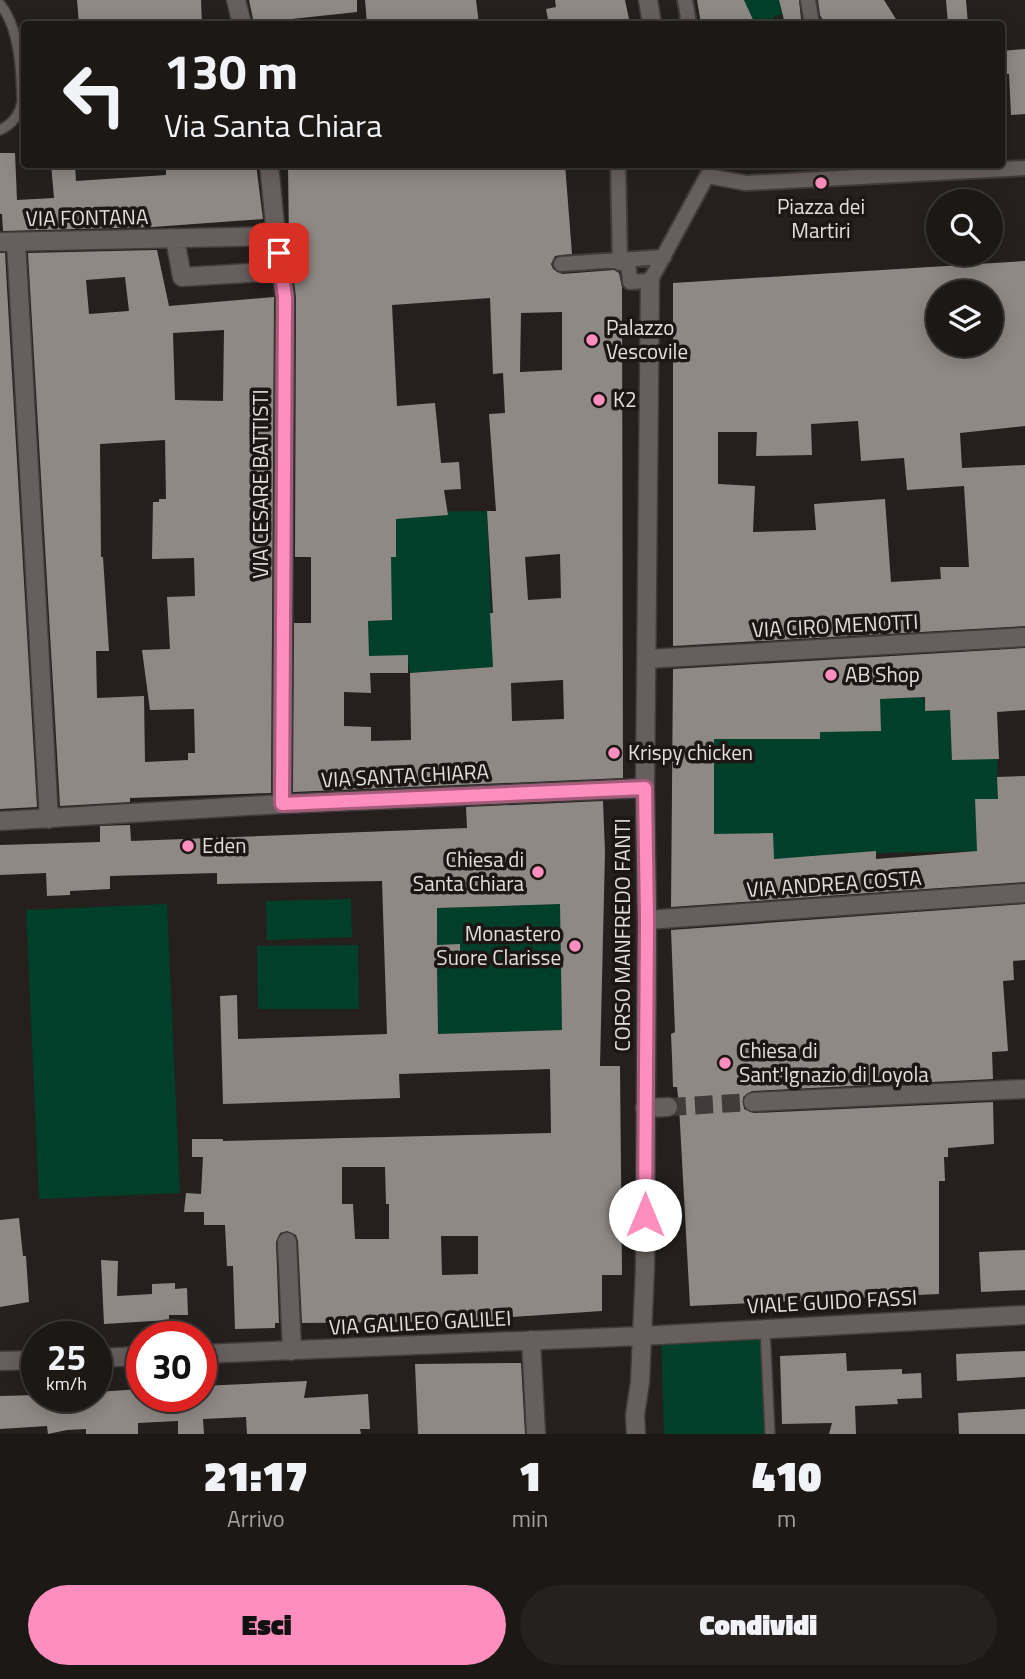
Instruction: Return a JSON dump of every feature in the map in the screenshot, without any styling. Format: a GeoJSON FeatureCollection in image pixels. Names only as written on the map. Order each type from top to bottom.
{"type":"FeatureCollection","features":[{"type":"Feature","properties":{"kind":"street"},"geometry":{"type":"LineString","coordinates":[[236,0],[241,21]]}},
{"type":"Feature","properties":{"kind":"street"},"geometry":{"type":"LineString","coordinates":[[648,0],[652,21]]}},
{"type":"Feature","properties":{"kind":"street"},"geometry":{"type":"LineString","coordinates":[[685,0],[687,21]]}},
{"type":"Feature","properties":{"kind":"street"},"geometry":{"type":"LineString","coordinates":[[808,0],[811,21]]}},
{"type":"Feature","properties":{"kind":"street","name":"VIA CESARE BATTISTI"},"geometry":{"type":"LineString","coordinates":[[269,168],[285,297],[282,804]]}},
{"type":"Feature","properties":{"kind":"street"},"geometry":{"type":"LineString","coordinates":[[618,168],[620,263],[628,263],[630,282],[650,281],[704,170],[746,183],[835,171],[1025,168]]}},
{"type":"Feature","properties":{"kind":"street","name":"VIA FONTANA"},"geometry":{"type":"LineString","coordinates":[[8,242],[276,236]]}},
{"type":"Feature","properties":{"kind":"street"},"geometry":{"type":"LineString","coordinates":[[175,239],[181,278],[281,271]]}},
{"type":"Feature","properties":{"kind":"street"},"geometry":{"type":"LineString","coordinates":[[8,242],[49,819]]}},
{"type":"Feature","properties":{"kind":"street"},"geometry":{"type":"LineString","coordinates":[[561,264],[664,257]]}},
{"type":"Feature","properties":{"kind":"street","name":"CORSO MANFREDO FANTI"},"geometry":{"type":"LineString","coordinates":[[640,1382],[645,1268],[645,788],[650,281]]}},
{"type":"Feature","properties":{"kind":"street","name":"VIA CIRO MENOTTI"},"geometry":{"type":"LineString","coordinates":[[647,659],[1025,637]]}},
{"type":"Feature","properties":{"kind":"street","name":"VIA SANTA CHIARA"},"geometry":{"type":"LineString","coordinates":[[0,821],[282,804],[645,788]]}},
{"type":"Feature","properties":{"kind":"street","name":"VIA ANDREA COSTA"},"geometry":{"type":"LineString","coordinates":[[647,920],[1025,893]]}},
{"type":"Feature","properties":{"kind":"street"},"geometry":{"type":"LineString","coordinates":[[753,1102],[1025,1088]]}},
{"type":"Feature","properties":{"kind":"street"},"geometry":{"type":"LineString","coordinates":[[645,1108],[668,1107]]}},
{"type":"Feature","properties":{"kind":"street"},"geometry":{"type":"LineString","coordinates":[[287,1242],[292,1351]]}},
{"type":"Feature","properties":{"kind":"street","name":"VIALE GUIDO FASSI"},"geometry":{"type":"LineString","coordinates":[[641,1336],[1025,1314]]}},
{"type":"Feature","properties":{"kind":"street","name":"VIA GALILEO GALILEI"},"geometry":{"type":"LineString","coordinates":[[217,1353],[641,1336]]}},
{"type":"Feature","properties":{"kind":"street"},"geometry":{"type":"LineString","coordinates":[[531,1340],[536,1434]]}},
{"type":"Feature","properties":{"kind":"street"},"geometry":{"type":"LineString","coordinates":[[0,1361],[21,1360]]}},
{"type":"Feature","properties":{"kind":"street"},"geometry":{"type":"LineString","coordinates":[[636,1434],[635,1415],[640,1382]]}},
{"type":"Feature","properties":{"kind":"street"},"geometry":{"type":"LineString","coordinates":[[640,1382],[646,1434]]}},
{"type":"Feature","properties":{"kind":"street"},"geometry":{"type":"LineString","coordinates":[[627,1434],[635,1415]]}},
{"type":"Feature","properties":{"kind":"lane"},"geometry":{"type":"LineString","coordinates":[[0,4],[13,27],[21,93]]}},
{"type":"Feature","properties":{"kind":"lane"},"geometry":{"type":"LineString","coordinates":[[0,130],[14,120],[21,106]]}},
{"type":"Feature","properties":{"kind":"lane"},"geometry":{"type":"LineString","coordinates":[[765,1329],[770,1434]]}},
{"type":"Feature","properties":{"kind":"green space"},"geometry":{"type":"Polygon","coordinates":[[[744,0],[779,0],[782,14],[774,17],[775,21],[754,21],[744,0]]]}},
{"type":"Feature","properties":{"kind":"green space"},"geometry":{"type":"Polygon","coordinates":[[[487,511],[493,667],[410,673],[407,656],[368,656],[368,621],[391,620],[391,557],[396,512],[487,511]]]}},
{"type":"Feature","properties":{"kind":"green space"},"geometry":{"type":"Polygon","coordinates":[[[923,697],[926,711],[952,710],[997,759],[998,799],[975,799],[977,851],[834,854],[810,874],[714,834],[714,739],[820,739],[819,707],[880,699],[923,697]]]}},
{"type":"Feature","properties":{"kind":"green space"},"geometry":{"type":"Polygon","coordinates":[[[351,899],[352,937],[267,940],[266,901],[351,899]]]}},
{"type":"Feature","properties":{"kind":"green space"},"geometry":{"type":"Polygon","coordinates":[[[167,904],[180,1193],[39,1199],[26,910],[167,904]]]}},
{"type":"Feature","properties":{"kind":"green space"},"geometry":{"type":"Polygon","coordinates":[[[560,904],[562,1030],[438,1034],[437,908],[560,904]]]}},
{"type":"Feature","properties":{"kind":"green space"},"geometry":{"type":"Polygon","coordinates":[[[358,945],[359,1009],[258,1009],[257,946],[358,945]]]}},
{"type":"Feature","properties":{"kind":"green space"},"geometry":{"type":"Polygon","coordinates":[[[763,1335],[766,1434],[664,1434],[661,1339],[763,1335]]]}},
{"type":"Feature","properties":{"kind":"building"},"geometry":{"type":"Polygon","coordinates":[[[77,0],[201,0],[202,21],[79,21],[77,0]]]}},
{"type":"Feature","properties":{"kind":"building"},"geometry":{"type":"Polygon","coordinates":[[[249,0],[357,0],[357,12],[287,21],[253,21],[249,0]]]}},
{"type":"Feature","properties":{"kind":"building"},"geometry":{"type":"Polygon","coordinates":[[[365,0],[476,0],[479,21],[367,21],[365,0]]]}},
{"type":"Feature","properties":{"kind":"building"},"geometry":{"type":"Polygon","coordinates":[[[555,0],[625,0],[629,21],[548,21],[546,9],[556,7],[555,0]]]}},
{"type":"Feature","properties":{"kind":"building"},"geometry":{"type":"Polygon","coordinates":[[[697,0],[744,0],[754,21],[700,21],[697,0]]]}},
{"type":"Feature","properties":{"kind":"building"},"geometry":{"type":"Polygon","coordinates":[[[779,0],[799,0],[801,19],[784,21],[779,0]]]}},
{"type":"Feature","properties":{"kind":"building"},"geometry":{"type":"Polygon","coordinates":[[[818,0],[884,0],[897,21],[823,21],[818,0]]]}},
{"type":"Feature","properties":{"kind":"building"},"geometry":{"type":"Polygon","coordinates":[[[946,0],[966,0],[968,21],[948,21],[946,0]]]}},
{"type":"Feature","properties":{"kind":"building"},"geometry":{"type":"Polygon","coordinates":[[[1025,49],[1025,114],[1011,115],[1009,74],[1005,74],[1005,51],[1025,49]]]}},
{"type":"Feature","properties":{"kind":"building"},"geometry":{"type":"Polygon","coordinates":[[[0,153],[15,153],[17,200],[54,198],[51,168],[75,168],[76,181],[166,175],[166,168],[257,168],[263,219],[153,227],[3,231],[0,214],[0,153]]]}},
{"type":"Feature","properties":{"kind":"building"},"geometry":{"type":"Polygon","coordinates":[[[288,168],[565,168],[572,254],[555,256],[551,264],[553,269],[562,274],[614,270],[619,273],[622,287],[623,778],[293,792],[294,623],[311,623],[311,557],[295,557],[296,297],[289,244],[288,168]],[[490,298],[392,305],[397,406],[435,403],[441,463],[459,462],[461,489],[444,490],[448,515],[396,519],[396,557],[391,557],[392,620],[368,621],[369,656],[408,655],[408,673],[370,673],[371,693],[344,692],[344,726],[371,727],[371,741],[411,740],[410,673],[493,667],[487,511],[496,511],[489,414],[505,413],[503,373],[493,374],[490,298]],[[562,312],[521,313],[520,372],[562,370],[562,312]],[[560,554],[525,557],[528,600],[561,598],[560,554]],[[563,680],[511,683],[512,721],[564,719],[563,680]]]}},
{"type":"Feature","properties":{"kind":"building"},"geometry":{"type":"Polygon","coordinates":[[[157,250],[169,306],[274,297],[271,793],[130,798],[130,802],[60,806],[28,253],[157,250]],[[125,277],[86,280],[89,314],[129,311],[125,277]],[[224,330],[173,333],[175,400],[223,401],[224,330]],[[165,440],[100,444],[101,557],[109,651],[96,651],[97,698],[144,696],[145,762],[188,760],[188,753],[195,753],[194,709],[150,710],[142,650],[170,649],[167,597],[195,596],[194,558],[152,559],[153,502],[166,499],[165,440]]]}},
{"type":"Feature","properties":{"kind":"building"},"geometry":{"type":"Polygon","coordinates":[[[0,253],[5,253],[37,807],[0,809],[0,253]]]}},
{"type":"Feature","properties":{"kind":"building"},"geometry":{"type":"Polygon","coordinates":[[[1025,261],[1025,426],[960,433],[962,468],[1025,465],[1025,626],[673,646],[673,283],[945,266],[1003,266],[1003,262],[1025,261]],[[858,421],[811,424],[812,455],[756,456],[757,432],[718,432],[718,484],[755,486],[753,532],[816,530],[814,504],[885,499],[891,582],[941,579],[940,567],[969,567],[964,486],[907,490],[904,458],[861,461],[858,421]]]}},
{"type":"Feature","properties":{"kind":"building"},"geometry":{"type":"Polygon","coordinates":[[[1025,648],[1025,710],[997,712],[999,759],[952,760],[950,710],[925,711],[925,697],[880,699],[881,731],[820,732],[820,739],[714,739],[714,834],[773,833],[774,859],[876,851],[876,859],[977,851],[975,799],[998,799],[997,777],[1025,776],[1025,882],[671,907],[673,669],[1025,648]]]}},
{"type":"Feature","properties":{"kind":"building"},"geometry":{"type":"Polygon","coordinates":[[[603,801],[605,852],[600,1066],[620,1066],[622,1275],[602,1275],[602,1311],[512,1317],[512,1321],[302,1323],[298,1241],[296,1235],[287,1231],[280,1233],[276,1242],[279,1323],[275,1323],[275,1328],[235,1329],[233,1266],[227,1266],[225,1225],[204,1225],[204,1212],[184,1212],[186,1193],[201,1194],[203,1157],[192,1157],[192,1139],[223,1141],[551,1133],[550,1069],[399,1074],[400,1098],[223,1104],[220,996],[237,995],[238,1039],[387,1034],[382,881],[217,884],[217,873],[110,876],[110,889],[70,891],[70,895],[47,896],[46,873],[0,875],[0,845],[100,842],[100,826],[130,825],[131,841],[467,828],[466,807],[603,801]],[[560,904],[437,908],[437,945],[460,944],[460,962],[437,963],[438,1034],[562,1030],[560,904]],[[342,1167],[342,1204],[353,1204],[355,1239],[389,1239],[385,1167],[342,1167]],[[441,1236],[442,1275],[478,1274],[478,1236],[441,1236]]]}},
{"type":"Feature","properties":{"kind":"building"},"geometry":{"type":"Polygon","coordinates":[[[1025,904],[1025,960],[1013,961],[1014,980],[1003,981],[1008,1051],[992,1052],[993,1079],[752,1091],[743,1097],[744,1109],[754,1113],[993,1102],[994,1144],[948,1148],[948,1157],[944,1157],[945,1181],[939,1181],[939,1294],[690,1306],[679,1106],[677,1087],[673,1087],[671,1034],[675,1032],[671,930],[1025,904]]]}},
{"type":"Feature","properties":{"kind":"building"},"geometry":{"type":"Polygon","coordinates":[[[19,1218],[23,1256],[26,1256],[29,1302],[0,1307],[0,1220],[19,1218]]]}},
{"type":"Feature","properties":{"kind":"building"},"geometry":{"type":"Polygon","coordinates":[[[1025,1250],[1025,1290],[981,1292],[979,1252],[1025,1250]]]}},
{"type":"Feature","properties":{"kind":"building"},"geometry":{"type":"Polygon","coordinates":[[[101,1260],[118,1261],[117,1296],[152,1294],[152,1284],[175,1283],[175,1289],[187,1288],[188,1315],[169,1315],[169,1320],[112,1324],[112,1321],[104,1321],[101,1260]]]}},
{"type":"Feature","properties":{"kind":"building"},"geometry":{"type":"Polygon","coordinates":[[[1025,1351],[1025,1377],[957,1381],[956,1354],[1025,1351]]]}},
{"type":"Feature","properties":{"kind":"building"},"geometry":{"type":"Polygon","coordinates":[[[846,1353],[847,1371],[902,1369],[902,1374],[921,1373],[922,1398],[897,1399],[898,1404],[855,1406],[856,1434],[829,1434],[832,1423],[782,1424],[780,1356],[846,1353]]]}},
{"type":"Feature","properties":{"kind":"building"},"geometry":{"type":"Polygon","coordinates":[[[521,1363],[525,1434],[418,1434],[415,1364],[521,1363]]]}},
{"type":"Feature","properties":{"kind":"building"},"geometry":{"type":"Polygon","coordinates":[[[307,1381],[304,1398],[368,1394],[370,1429],[360,1429],[361,1434],[247,1434],[246,1417],[203,1419],[204,1434],[178,1434],[178,1421],[138,1423],[138,1434],[86,1434],[86,1429],[48,1434],[47,1426],[0,1429],[0,1396],[21,1395],[21,1412],[112,1412],[112,1391],[126,1390],[126,1412],[217,1412],[217,1385],[307,1381]]]}},
{"type":"Feature","properties":{"kind":"building"},"geometry":{"type":"Polygon","coordinates":[[[1025,1409],[1025,1434],[959,1434],[958,1413],[1025,1409]]]}},
{"type":"Feature","properties":{"kind":"tunnel"},"geometry":{"type":"LineString","coordinates":[[668,1107],[753,1102]]}},
{"type":"Feature","properties":{"kind":"place","name":"Piazza dei Martiri"},"geometry":{"type":"Point","coordinates":[821,183]}},
{"type":"Feature","properties":{"kind":"place","name":"Palazzo Vescovile"},"geometry":{"type":"Point","coordinates":[592,340]}},
{"type":"Feature","properties":{"kind":"place","name":"K2"},"geometry":{"type":"Point","coordinates":[599,400]}},
{"type":"Feature","properties":{"kind":"place","name":"AB Shop"},"geometry":{"type":"Point","coordinates":[831,675]}},
{"type":"Feature","properties":{"kind":"place","name":"Krispy chicken"},"geometry":{"type":"Point","coordinates":[614,753]}},
{"type":"Feature","properties":{"kind":"place","name":"Eden"},"geometry":{"type":"Point","coordinates":[188,846]}},
{"type":"Feature","properties":{"kind":"place","name":"Chiesa di Santa Chiara"},"geometry":{"type":"Point","coordinates":[538,872]}},
{"type":"Feature","properties":{"kind":"place","name":"Monastero Suore Clarisse"},"geometry":{"type":"Point","coordinates":[575,946]}},
{"type":"Feature","properties":{"kind":"place","name":"Chiesa di Sant'Ignazio di Loyola"},"geometry":{"type":"Point","coordinates":[725,1063]}},
{"type":"Feature","properties":{"kind":"route"},"geometry":{"type":"LineString","coordinates":[[279,253],[285,297],[282,804],[645,788],[645,1215]]}}]}
